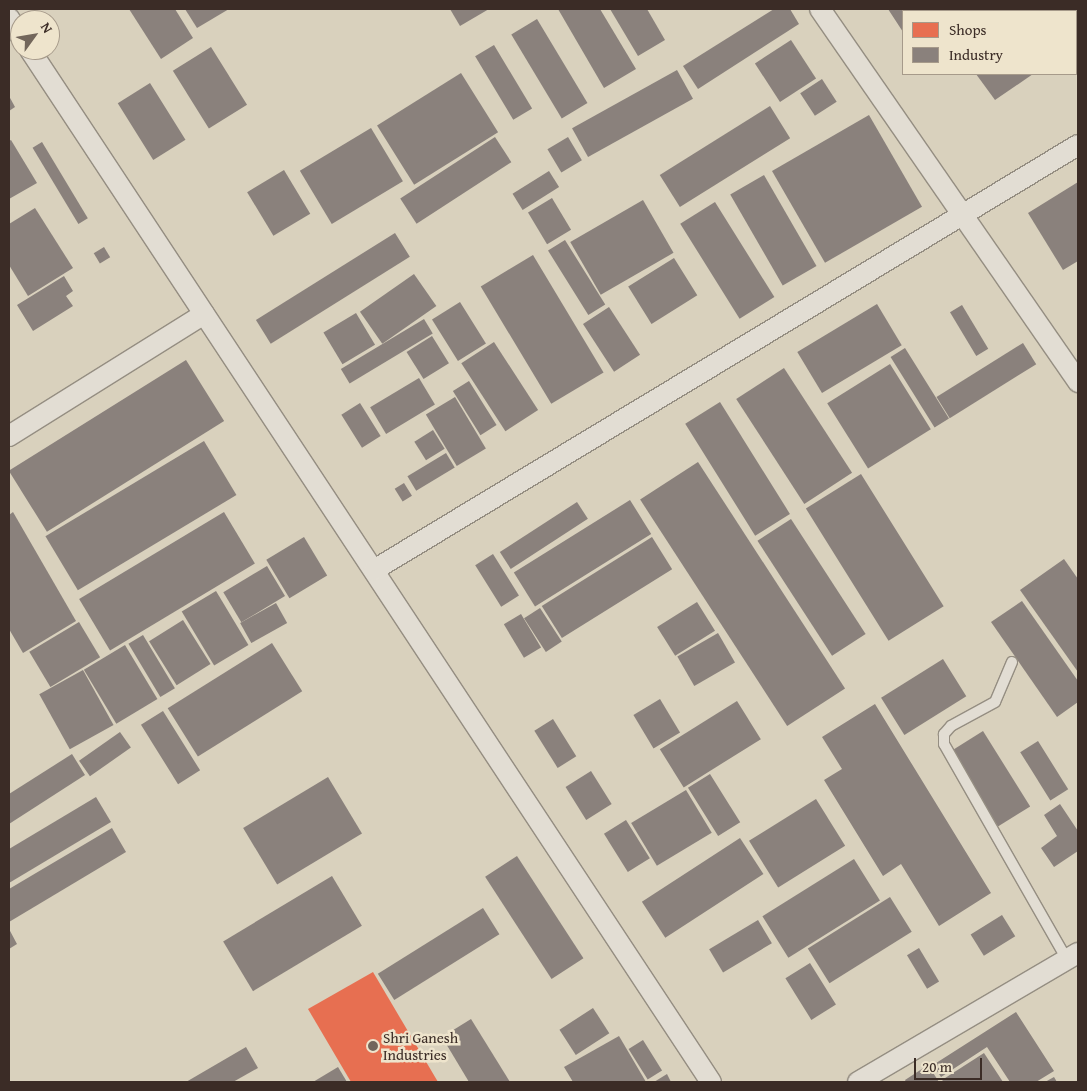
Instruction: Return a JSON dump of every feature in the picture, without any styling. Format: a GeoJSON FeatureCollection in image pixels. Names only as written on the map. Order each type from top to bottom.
{"type":"FeatureCollection","features":[{"type":"Feature","properties":{"kind":"street"},"geometry":{"type":"LineString","coordinates":[[820,9],[1078,382]]}},
{"type":"Feature","properties":{"kind":"street"},"geometry":{"type":"LineString","coordinates":[[37,60],[711,1082]]}},
{"type":"Feature","properties":{"kind":"street"},"geometry":{"type":"LineString","coordinates":[[374,570],[1078,145]]}},
{"type":"Feature","properties":{"kind":"street"},"geometry":{"type":"LineString","coordinates":[[9,436],[204,314]]}},
{"type":"Feature","properties":{"kind":"street"},"geometry":{"type":"LineString","coordinates":[[858,1082],[1072,957]]}},
{"type":"Feature","properties":{"kind":"lane"},"geometry":{"type":"LineString","coordinates":[[1012,662],[995,702],[951,726],[944,734],[944,744],[1072,957]]}},
{"type":"Feature","properties":{"kind":"building: Shops","name":"Shri Ganesh Industries"},"geometry":{"type":"Polygon","coordinates":[[[373,972],[438,1082],[351,1082],[308,1009],[373,972]]]}},
{"type":"Feature","properties":{"kind":"building: Industry"},"geometry":{"type":"Polygon","coordinates":[[[129,9],[175,9],[193,38],[161,59],[129,9]]]}},
{"type":"Feature","properties":{"kind":"building: Industry"},"geometry":{"type":"Polygon","coordinates":[[[185,9],[229,9],[197,28],[185,9]]]}},
{"type":"Feature","properties":{"kind":"building: Industry"},"geometry":{"type":"Polygon","coordinates":[[[450,9],[489,9],[460,26],[450,9]]]}},
{"type":"Feature","properties":{"kind":"building: Industry"},"geometry":{"type":"Polygon","coordinates":[[[558,9],[600,9],[636,69],[604,88],[558,9]]]}},
{"type":"Feature","properties":{"kind":"building: Industry"},"geometry":{"type":"Polygon","coordinates":[[[610,9],[647,9],[665,40],[638,56],[610,9]]]}},
{"type":"Feature","properties":{"kind":"building: Industry"},"geometry":{"type":"Polygon","coordinates":[[[774,9],[790,9],[799,24],[698,89],[683,66],[774,9]]]}},
{"type":"Feature","properties":{"kind":"building: Industry"},"geometry":{"type":"Polygon","coordinates":[[[888,9],[968,9],[902,10],[902,30],[888,9]]]}},
{"type":"Feature","properties":{"kind":"building: Industry"},"geometry":{"type":"Polygon","coordinates":[[[1002,9],[1032,9],[1016,10],[1000,10],[1002,9]]]}},
{"type":"Feature","properties":{"kind":"building: Industry"},"geometry":{"type":"Polygon","coordinates":[[[1078,9],[1078,43],[1077,10],[1036,10],[1078,9]]]}},
{"type":"Feature","properties":{"kind":"building: Industry"},"geometry":{"type":"Polygon","coordinates":[[[537,19],[587,103],[562,118],[511,34],[537,19]]]}},
{"type":"Feature","properties":{"kind":"building: Industry"},"geometry":{"type":"Polygon","coordinates":[[[791,40],[816,79],[780,102],[755,63],[791,40]]]}},
{"type":"Feature","properties":{"kind":"building: Industry"},"geometry":{"type":"Polygon","coordinates":[[[494,45],[532,108],[513,120],[475,56],[494,45]]]}},
{"type":"Feature","properties":{"kind":"building: Industry"},"geometry":{"type":"Polygon","coordinates":[[[211,47],[247,105],[209,129],[173,71],[211,47]]]}},
{"type":"Feature","properties":{"kind":"building: Industry"},"geometry":{"type":"Polygon","coordinates":[[[677,70],[693,99],[588,157],[572,128],[677,70]]]}},
{"type":"Feature","properties":{"kind":"building: Industry"},"geometry":{"type":"Polygon","coordinates":[[[461,73],[498,132],[414,185],[377,125],[461,73]]]}},
{"type":"Feature","properties":{"kind":"building: Industry"},"geometry":{"type":"Polygon","coordinates":[[[977,75],[1032,75],[995,100],[977,75]]]}},
{"type":"Feature","properties":{"kind":"building: Industry"},"geometry":{"type":"Polygon","coordinates":[[[822,79],[837,102],[815,116],[800,93],[822,79]]]}},
{"type":"Feature","properties":{"kind":"building: Industry"},"geometry":{"type":"Polygon","coordinates":[[[150,83],[186,140],[153,160],[118,103],[150,83]]]}},
{"type":"Feature","properties":{"kind":"building: Industry"},"geometry":{"type":"Polygon","coordinates":[[[9,96],[15,107],[9,111],[9,96]]]}},
{"type":"Feature","properties":{"kind":"building: Industry"},"geometry":{"type":"Polygon","coordinates":[[[770,106],[790,138],[680,207],[660,175],[770,106]]]}},
{"type":"Feature","properties":{"kind":"building: Industry"},"geometry":{"type":"Polygon","coordinates":[[[869,115],[922,207],[825,263],[772,171],[869,115]]]}},
{"type":"Feature","properties":{"kind":"building: Industry"},"geometry":{"type":"Polygon","coordinates":[[[371,128],[403,181],[332,224],[300,171],[371,128]]]}},
{"type":"Feature","properties":{"kind":"building: Industry"},"geometry":{"type":"Polygon","coordinates":[[[495,137],[511,162],[417,224],[400,199],[495,137]]]}},
{"type":"Feature","properties":{"kind":"building: Industry"},"geometry":{"type":"Polygon","coordinates":[[[568,137],[582,160],[561,173],[547,149],[568,137]]]}},
{"type":"Feature","properties":{"kind":"building: Industry"},"geometry":{"type":"Polygon","coordinates":[[[11,140],[37,183],[9,199],[9,141],[11,140]]]}},
{"type":"Feature","properties":{"kind":"building: Industry"},"geometry":{"type":"Polygon","coordinates":[[[42,142],[88,218],[78,224],[33,148],[42,142]]]}},
{"type":"Feature","properties":{"kind":"building: Industry"},"geometry":{"type":"Polygon","coordinates":[[[284,170],[310,214],[273,236],[247,192],[284,170]]]}},
{"type":"Feature","properties":{"kind":"building: Industry"},"geometry":{"type":"Polygon","coordinates":[[[549,171],[559,187],[523,210],[513,194],[549,171]]]}},
{"type":"Feature","properties":{"kind":"building: Industry"},"geometry":{"type":"Polygon","coordinates":[[[764,175],[817,266],[783,285],[730,194],[764,175]]]}},
{"type":"Feature","properties":{"kind":"building: Industry"},"geometry":{"type":"Polygon","coordinates":[[[1078,182],[1078,261],[1063,270],[1028,213],[1078,182]]]}},
{"type":"Feature","properties":{"kind":"building: Industry"},"geometry":{"type":"Polygon","coordinates":[[[552,198],[571,230],[547,244],[528,212],[552,198]]]}},
{"type":"Feature","properties":{"kind":"building: Industry"},"geometry":{"type":"Polygon","coordinates":[[[643,200],[674,253],[601,295],[570,242],[643,200]]]}},
{"type":"Feature","properties":{"kind":"building: Industry"},"geometry":{"type":"Polygon","coordinates":[[[715,202],[774,297],[740,319],[680,224],[715,202]]]}},
{"type":"Feature","properties":{"kind":"building: Industry"},"geometry":{"type":"Polygon","coordinates":[[[35,208],[73,268],[28,296],[9,265],[9,224],[35,208]]]}},
{"type":"Feature","properties":{"kind":"building: Industry"},"geometry":{"type":"Polygon","coordinates":[[[395,233],[410,257],[271,344],[256,320],[395,233]]]}},
{"type":"Feature","properties":{"kind":"building: Industry"},"geometry":{"type":"Polygon","coordinates":[[[565,240],[605,304],[588,315],[548,251],[565,240]]]}},
{"type":"Feature","properties":{"kind":"building: Industry"},"geometry":{"type":"Polygon","coordinates":[[[104,247],[110,257],[100,263],[94,253],[104,247]]]}},
{"type":"Feature","properties":{"kind":"building: Industry"},"geometry":{"type":"Polygon","coordinates":[[[533,255],[604,372],[551,404],[481,286],[533,255]]]}},
{"type":"Feature","properties":{"kind":"building: Industry"},"geometry":{"type":"Polygon","coordinates":[[[674,258],[697,295],[652,324],[628,287],[674,258]]]}},
{"type":"Feature","properties":{"kind":"building: Industry"},"geometry":{"type":"Polygon","coordinates":[[[414,274],[436,306],[382,344],[360,312],[414,274]]]}},
{"type":"Feature","properties":{"kind":"building: Industry"},"geometry":{"type":"Polygon","coordinates":[[[64,276],[73,291],[66,296],[73,306],[33,331],[17,305],[64,276]]]}},
{"type":"Feature","properties":{"kind":"building: Industry"},"geometry":{"type":"Polygon","coordinates":[[[460,302],[486,344],[458,361],[432,319],[460,302]]]}},
{"type":"Feature","properties":{"kind":"building: Industry"},"geometry":{"type":"Polygon","coordinates":[[[877,304],[902,345],[822,393],[797,352],[877,304]]]}},
{"type":"Feature","properties":{"kind":"building: Industry"},"geometry":{"type":"Polygon","coordinates":[[[962,305],[988,349],[976,356],[950,312],[962,305]]]}},
{"type":"Feature","properties":{"kind":"building: Industry"},"geometry":{"type":"Polygon","coordinates":[[[609,307],[640,355],[614,372],[583,324],[609,307]]]}},
{"type":"Feature","properties":{"kind":"building: Industry"},"geometry":{"type":"Polygon","coordinates":[[[356,313],[375,345],[342,364],[323,333],[356,313]]]}},
{"type":"Feature","properties":{"kind":"building: Industry"},"geometry":{"type":"Polygon","coordinates":[[[424,319],[433,334],[350,384],[341,369],[424,319]]]}},
{"type":"Feature","properties":{"kind":"building: Industry"},"geometry":{"type":"Polygon","coordinates":[[[432,336],[449,363],[424,379],[407,352],[432,336]]]}},
{"type":"Feature","properties":{"kind":"building: Industry"},"geometry":{"type":"Polygon","coordinates":[[[494,342],[538,410],[505,431],[461,363],[494,342]]]}},
{"type":"Feature","properties":{"kind":"building: Industry"},"geometry":{"type":"Polygon","coordinates":[[[1023,343],[1036,364],[950,418],[936,397],[1023,343]]]}},
{"type":"Feature","properties":{"kind":"building: Industry"},"geometry":{"type":"Polygon","coordinates":[[[905,348],[949,418],[935,427],[891,357],[905,348]]]}},
{"type":"Feature","properties":{"kind":"building: Industry"},"geometry":{"type":"Polygon","coordinates":[[[186,360],[224,421],[47,532],[9,471],[186,360]]]}},
{"type":"Feature","properties":{"kind":"building: Industry"},"geometry":{"type":"Polygon","coordinates":[[[890,364],[931,429],[868,469],[827,403],[890,364]]]}},
{"type":"Feature","properties":{"kind":"building: Industry"},"geometry":{"type":"Polygon","coordinates":[[[784,368],[852,473],[804,504],[736,399],[784,368]]]}},
{"type":"Feature","properties":{"kind":"building: Industry"},"geometry":{"type":"Polygon","coordinates":[[[419,378],[435,405],[386,434],[370,407],[419,378]]]}},
{"type":"Feature","properties":{"kind":"building: Industry"},"geometry":{"type":"Polygon","coordinates":[[[469,381],[497,425],[480,435],[453,391],[469,381]]]}},
{"type":"Feature","properties":{"kind":"building: Industry"},"geometry":{"type":"Polygon","coordinates":[[[455,397],[486,448],[457,466],[426,415],[455,397]]]}},
{"type":"Feature","properties":{"kind":"building: Industry"},"geometry":{"type":"Polygon","coordinates":[[[720,402],[790,514],[755,536],[685,424],[720,402]]]}},
{"type":"Feature","properties":{"kind":"building: Industry"},"geometry":{"type":"Polygon","coordinates":[[[360,403],[381,436],[362,448],[341,415],[360,403]]]}},
{"type":"Feature","properties":{"kind":"building: Industry"},"geometry":{"type":"Polygon","coordinates":[[[433,430],[445,449],[426,460],[414,442],[433,430]]]}},
{"type":"Feature","properties":{"kind":"building: Industry"},"geometry":{"type":"Polygon","coordinates":[[[204,441],[236,495],[78,590],[45,536],[204,441]]]}},
{"type":"Feature","properties":{"kind":"building: Industry"},"geometry":{"type":"Polygon","coordinates":[[[446,453],[455,468],[416,491],[407,476],[446,453]]]}},
{"type":"Feature","properties":{"kind":"building: Industry"},"geometry":{"type":"Polygon","coordinates":[[[698,462],[845,688],[787,726],[640,500],[698,462]]]}},
{"type":"Feature","properties":{"kind":"building: Industry"},"geometry":{"type":"Polygon","coordinates":[[[861,474],[944,606],[889,641],[806,508],[861,474]]]}},
{"type":"Feature","properties":{"kind":"building: Industry"},"geometry":{"type":"Polygon","coordinates":[[[404,483],[412,496],[403,502],[395,489],[404,483]]]}},
{"type":"Feature","properties":{"kind":"building: Industry"},"geometry":{"type":"Polygon","coordinates":[[[630,500],[651,534],[535,607],[514,573],[630,500]]]}},
{"type":"Feature","properties":{"kind":"building: Industry"},"geometry":{"type":"Polygon","coordinates":[[[577,502],[588,519],[511,569],[500,552],[577,502]]]}},
{"type":"Feature","properties":{"kind":"building: Industry"},"geometry":{"type":"Polygon","coordinates":[[[13,512],[76,621],[23,653],[9,629],[9,515],[13,512]]]}},
{"type":"Feature","properties":{"kind":"building: Industry"},"geometry":{"type":"Polygon","coordinates":[[[224,512],[255,563],[110,650],[79,599],[224,512]]]}},
{"type":"Feature","properties":{"kind":"building: Industry"},"geometry":{"type":"Polygon","coordinates":[[[791,519],[866,634],[832,656],[757,541],[791,519]]]}},
{"type":"Feature","properties":{"kind":"building: Industry"},"geometry":{"type":"Polygon","coordinates":[[[304,537],[327,576],[289,598],[266,560],[304,537]]]}},
{"type":"Feature","properties":{"kind":"building: Industry"},"geometry":{"type":"Polygon","coordinates":[[[652,537],[672,569],[562,638],[542,606],[652,537]]]}},
{"type":"Feature","properties":{"kind":"building: Industry"},"geometry":{"type":"Polygon","coordinates":[[[493,554],[519,596],[501,607],[475,565],[493,554]]]}},
{"type":"Feature","properties":{"kind":"building: Industry"},"geometry":{"type":"Polygon","coordinates":[[[1064,559],[1078,579],[1078,672],[1020,590],[1064,559]]]}},
{"type":"Feature","properties":{"kind":"building: Industry"},"geometry":{"type":"Polygon","coordinates":[[[267,566],[285,596],[241,622],[223,592],[267,566]]]}},
{"type":"Feature","properties":{"kind":"building: Industry"},"geometry":{"type":"Polygon","coordinates":[[[216,591],[248,645],[214,666],[182,612],[216,591]]]}},
{"type":"Feature","properties":{"kind":"building: Industry"},"geometry":{"type":"Polygon","coordinates":[[[1022,601],[1078,681],[1078,702],[1057,717],[991,622],[1022,601]]]}},
{"type":"Feature","properties":{"kind":"building: Industry"},"geometry":{"type":"Polygon","coordinates":[[[697,602],[715,631],[675,656],[657,627],[697,602]]]}},
{"type":"Feature","properties":{"kind":"building: Industry"},"geometry":{"type":"Polygon","coordinates":[[[276,603],[287,623],[251,643],[240,623],[276,603]]]}},
{"type":"Feature","properties":{"kind":"building: Industry"},"geometry":{"type":"Polygon","coordinates":[[[540,608],[562,642],[546,652],[524,618],[540,608]]]}},
{"type":"Feature","properties":{"kind":"building: Industry"},"geometry":{"type":"Polygon","coordinates":[[[521,614],[541,647],[524,658],[504,624],[521,614]]]}},
{"type":"Feature","properties":{"kind":"building: Industry"},"geometry":{"type":"Polygon","coordinates":[[[183,620],[211,664],[177,685],[149,641],[183,620]]]}},
{"type":"Feature","properties":{"kind":"building: Industry"},"geometry":{"type":"Polygon","coordinates":[[[79,622],[100,657],[50,687],[29,652],[79,622]]]}},
{"type":"Feature","properties":{"kind":"building: Industry"},"geometry":{"type":"Polygon","coordinates":[[[718,633],[735,662],[694,686],[677,656],[718,633]]]}},
{"type":"Feature","properties":{"kind":"building: Industry"},"geometry":{"type":"Polygon","coordinates":[[[143,635],[175,688],[160,697],[128,644],[143,635]]]}},
{"type":"Feature","properties":{"kind":"building: Industry"},"geometry":{"type":"Polygon","coordinates":[[[272,643],[302,691],[198,757],[168,708],[272,643]]]}},
{"type":"Feature","properties":{"kind":"building: Industry"},"geometry":{"type":"Polygon","coordinates":[[[125,645],[157,699],[116,724],[84,670],[125,645]]]}},
{"type":"Feature","properties":{"kind":"building: Industry"},"geometry":{"type":"Polygon","coordinates":[[[943,659],[966,696],[904,735],[881,698],[943,659]]]}},
{"type":"Feature","properties":{"kind":"building: Industry"},"geometry":{"type":"Polygon","coordinates":[[[83,670],[114,725],[70,749],[39,694],[83,670]]]}},
{"type":"Feature","properties":{"kind":"building: Industry"},"geometry":{"type":"Polygon","coordinates":[[[660,699],[680,732],[654,748],[633,715],[660,699]]]}},
{"type":"Feature","properties":{"kind":"building: Industry"},"geometry":{"type":"Polygon","coordinates":[[[737,701],[761,739],[684,787],[660,749],[737,701]]]}},
{"type":"Feature","properties":{"kind":"building: Industry"},"geometry":{"type":"Polygon","coordinates":[[[875,704],[991,893],[939,926],[901,864],[883,876],[824,780],[842,769],[822,737],[875,704]]]}},
{"type":"Feature","properties":{"kind":"building: Industry"},"geometry":{"type":"Polygon","coordinates":[[[163,711],[200,770],[178,784],[141,725],[163,711]]]}},
{"type":"Feature","properties":{"kind":"building: Industry"},"geometry":{"type":"Polygon","coordinates":[[[553,719],[576,756],[558,768],[534,731],[553,719]]]}},
{"type":"Feature","properties":{"kind":"building: Industry"},"geometry":{"type":"Polygon","coordinates":[[[983,731],[1030,806],[998,827],[951,751],[983,731]]]}},
{"type":"Feature","properties":{"kind":"building: Industry"},"geometry":{"type":"Polygon","coordinates":[[[120,732],[131,748],[90,776],[79,761],[120,732]]]}},
{"type":"Feature","properties":{"kind":"building: Industry"},"geometry":{"type":"Polygon","coordinates":[[[1038,741],[1068,789],[1050,800],[1020,752],[1038,741]]]}},
{"type":"Feature","properties":{"kind":"building: Industry"},"geometry":{"type":"Polygon","coordinates":[[[72,754],[85,775],[9,824],[9,794],[72,754]]]}},
{"type":"Feature","properties":{"kind":"building: Industry"},"geometry":{"type":"Polygon","coordinates":[[[591,771],[612,804],[586,820],[566,787],[591,771]]]}},
{"type":"Feature","properties":{"kind":"building: Industry"},"geometry":{"type":"Polygon","coordinates":[[[710,774],[740,822],[718,836],[688,788],[710,774]]]}},
{"type":"Feature","properties":{"kind":"building: Industry"},"geometry":{"type":"Polygon","coordinates":[[[328,777],[362,834],[277,885],[243,828],[328,777]]]}},
{"type":"Feature","properties":{"kind":"building: Industry"},"geometry":{"type":"Polygon","coordinates":[[[686,790],[712,833],[657,866],[631,823],[686,790]]]}},
{"type":"Feature","properties":{"kind":"building: Industry"},"geometry":{"type":"Polygon","coordinates":[[[96,797],[111,822],[9,883],[9,849],[96,797]]]}},
{"type":"Feature","properties":{"kind":"building: Industry"},"geometry":{"type":"Polygon","coordinates":[[[816,799],[845,846],[778,888],[749,841],[816,799]]]}},
{"type":"Feature","properties":{"kind":"building: Industry"},"geometry":{"type":"Polygon","coordinates":[[[1060,804],[1078,831],[1078,851],[1054,867],[1041,848],[1057,836],[1044,815],[1060,804]]]}},
{"type":"Feature","properties":{"kind":"building: Industry"},"geometry":{"type":"Polygon","coordinates":[[[626,820],[650,858],[628,872],[604,834],[626,820]]]}},
{"type":"Feature","properties":{"kind":"building: Industry"},"geometry":{"type":"Polygon","coordinates":[[[112,828],[126,852],[9,922],[9,889],[112,828]]]}},
{"type":"Feature","properties":{"kind":"building: Industry"},"geometry":{"type":"Polygon","coordinates":[[[740,838],[763,874],[665,938],[642,902],[740,838]]]}},
{"type":"Feature","properties":{"kind":"building: Industry"},"geometry":{"type":"Polygon","coordinates":[[[517,856],[583,958],[552,979],[485,877],[517,856]]]}},
{"type":"Feature","properties":{"kind":"building: Industry"},"geometry":{"type":"Polygon","coordinates":[[[854,859],[880,901],[788,958],[762,916],[854,859]]]}},
{"type":"Feature","properties":{"kind":"building: Industry"},"geometry":{"type":"Polygon","coordinates":[[[332,876],[362,926],[253,991],[223,941],[332,876]]]}},
{"type":"Feature","properties":{"kind":"building: Industry"},"geometry":{"type":"Polygon","coordinates":[[[890,897],[912,932],[829,983],[808,948],[890,897]]]}},
{"type":"Feature","properties":{"kind":"building: Industry"},"geometry":{"type":"Polygon","coordinates":[[[483,908],[499,934],[394,1000],[378,974],[483,908]]]}},
{"type":"Feature","properties":{"kind":"building: Industry"},"geometry":{"type":"Polygon","coordinates":[[[1002,915],[1015,936],[984,956],[971,935],[1002,915]]]}},
{"type":"Feature","properties":{"kind":"building: Industry"},"geometry":{"type":"Polygon","coordinates":[[[758,920],[772,943],[723,973],[709,949],[758,920]]]}},
{"type":"Feature","properties":{"kind":"building: Industry"},"geometry":{"type":"Polygon","coordinates":[[[9,929],[17,944],[9,949],[9,929]]]}},
{"type":"Feature","properties":{"kind":"building: Industry"},"geometry":{"type":"Polygon","coordinates":[[[919,948],[939,981],[927,989],[907,955],[919,948]]]}},
{"type":"Feature","properties":{"kind":"building: Industry"},"geometry":{"type":"Polygon","coordinates":[[[810,963],[836,1005],[811,1020],[785,978],[810,963]]]}},
{"type":"Feature","properties":{"kind":"building: Industry"},"geometry":{"type":"Polygon","coordinates":[[[593,1008],[609,1033],[576,1055],[559,1030],[593,1008]]]}},
{"type":"Feature","properties":{"kind":"building: Industry"},"geometry":{"type":"Polygon","coordinates":[[[1016,1012],[1054,1071],[1036,1082],[1010,1082],[987,1047],[941,1077],[933,1065],[1016,1012]]]}},
{"type":"Feature","properties":{"kind":"building: Industry"},"geometry":{"type":"Polygon","coordinates":[[[471,1019],[510,1082],[469,1082],[442,1037],[471,1019]]]}},
{"type":"Feature","properties":{"kind":"building: Industry"},"geometry":{"type":"Polygon","coordinates":[[[619,1036],[646,1082],[573,1082],[564,1067],[619,1036]]]}},
{"type":"Feature","properties":{"kind":"building: Industry"},"geometry":{"type":"Polygon","coordinates":[[[643,1040],[662,1071],[648,1080],[629,1049],[643,1040]]]}},
{"type":"Feature","properties":{"kind":"building: Industry"},"geometry":{"type":"Polygon","coordinates":[[[246,1047],[258,1068],[233,1082],[186,1082],[246,1047]]]}},
{"type":"Feature","properties":{"kind":"building: Industry"},"geometry":{"type":"Polygon","coordinates":[[[984,1053],[1003,1082],[944,1082],[942,1080],[984,1053]]]}},
{"type":"Feature","properties":{"kind":"building: Industry"},"geometry":{"type":"Polygon","coordinates":[[[928,1065],[939,1082],[906,1082],[905,1080],[928,1065]]]}},
{"type":"Feature","properties":{"kind":"building: Industry"},"geometry":{"type":"Polygon","coordinates":[[[338,1067],[347,1082],[313,1082],[338,1067]]]}},
{"type":"Feature","properties":{"kind":"building: Industry"},"geometry":{"type":"Polygon","coordinates":[[[667,1074],[671,1082],[654,1082],[667,1074]]]}},
{"type":"Feature","properties":{"kind":"building: Industry"},"geometry":{"type":"Polygon","coordinates":[[[1054,1077],[1057,1082],[1045,1082],[1054,1077]]]}},
{"type":"Feature","properties":{"kind":"place","name":"Shri Ganesh Industries"},"geometry":{"type":"Point","coordinates":[373,1046]}}]}
